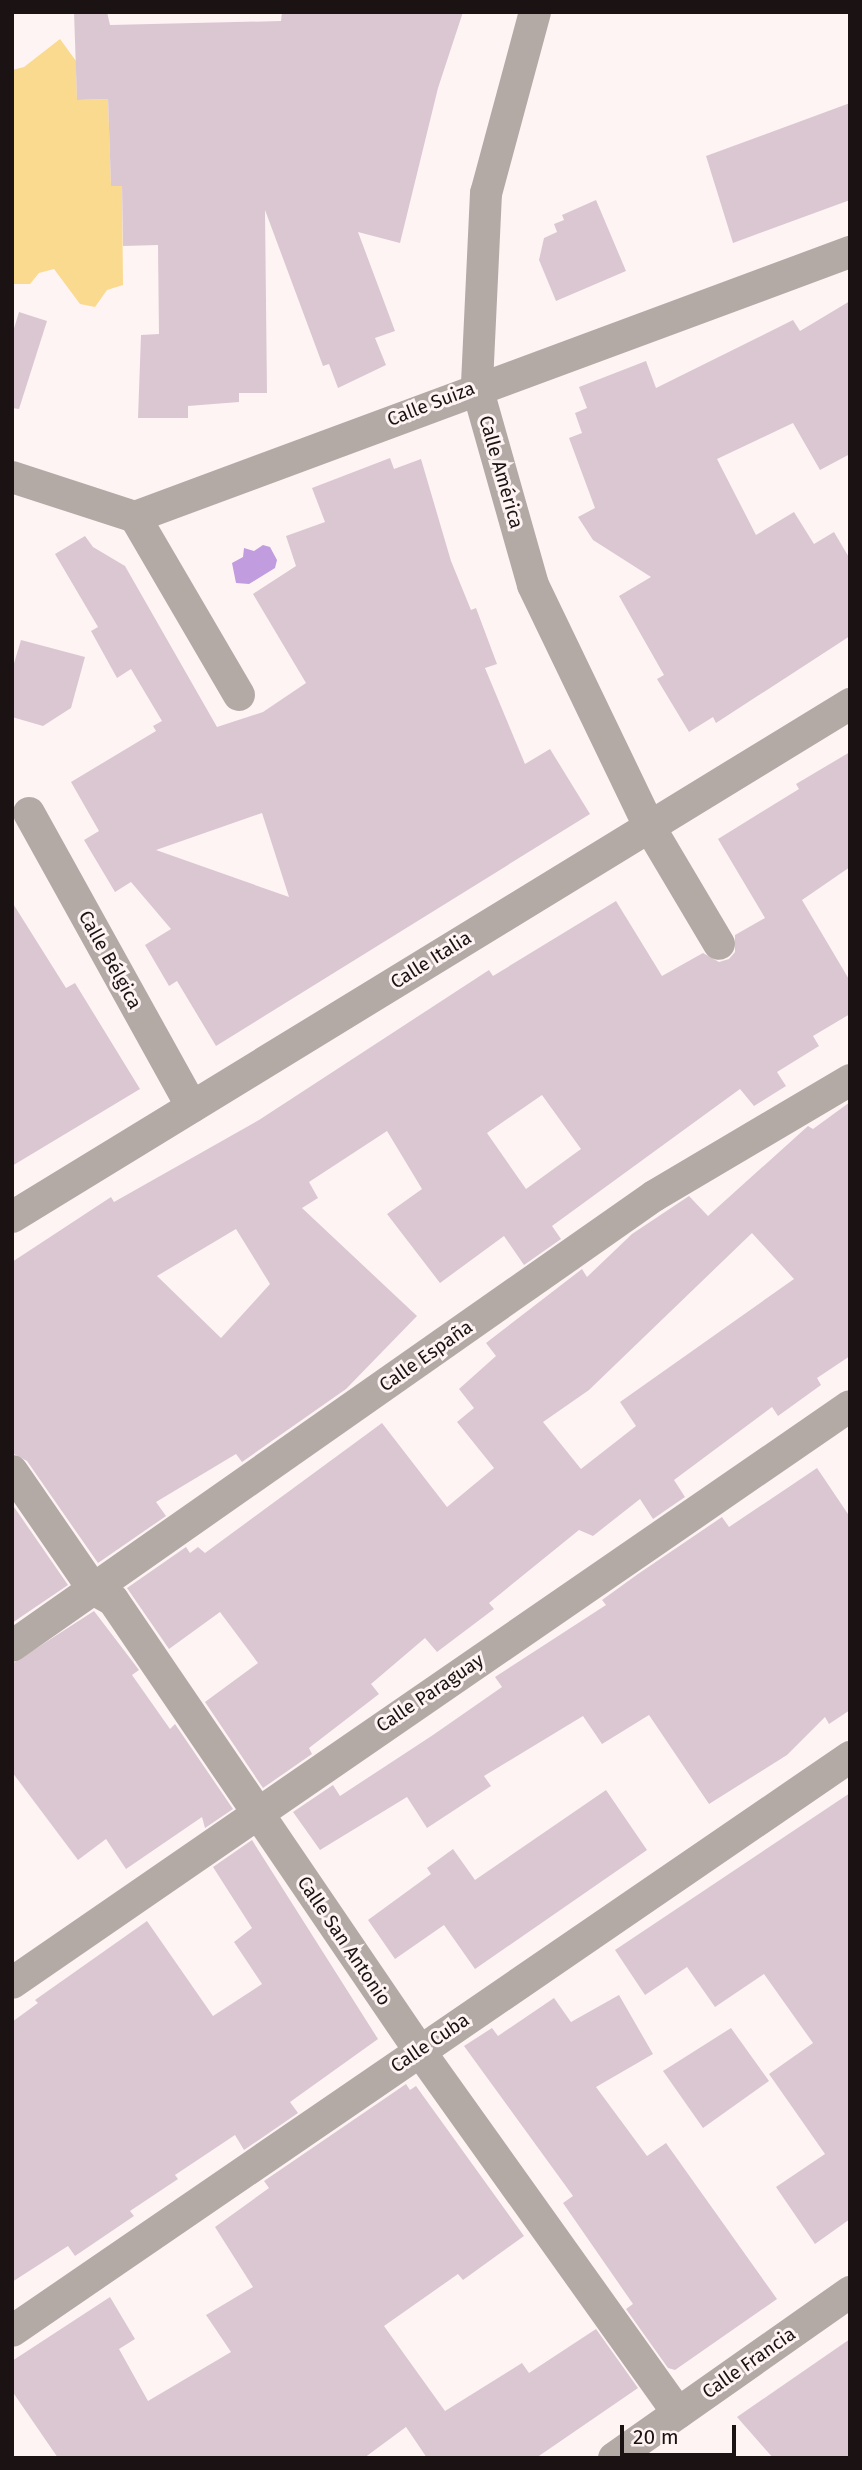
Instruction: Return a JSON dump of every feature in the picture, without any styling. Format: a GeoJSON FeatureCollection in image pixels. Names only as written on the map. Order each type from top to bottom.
{"type":"FeatureCollection","features":[{"type":"Feature","properties":{"kind":"street","name":"Calle América"},"geometry":{"type":"LineString","coordinates":[[534,12],[486,193],[477,387],[533,585],[649,826],[719,944]]}},
{"type":"Feature","properties":{"kind":"street","name":"Calle Suiza"},"geometry":{"type":"LineString","coordinates":[[135,517],[477,387],[850,252]]}},
{"type":"Feature","properties":{"kind":"street"},"geometry":{"type":"LineString","coordinates":[[12,477],[135,517],[239,695]]}},
{"type":"Feature","properties":{"kind":"street","name":"Calle Italia"},"geometry":{"type":"LineString","coordinates":[[12,1217],[850,704]]}},
{"type":"Feature","properties":{"kind":"street","name":"Calle Bélgica"},"geometry":{"type":"LineString","coordinates":[[29,813],[192,1107]]}},
{"type":"Feature","properties":{"kind":"street","name":"Calle España"},"geometry":{"type":"LineString","coordinates":[[12,1646],[654,1196],[850,1080]]}},
{"type":"Feature","properties":{"kind":"street","name":"Calle Paraguay"},"geometry":{"type":"LineString","coordinates":[[12,1983],[850,1405]]}},
{"type":"Feature","properties":{"kind":"street","name":"Calle San Antonio"},"geometry":{"type":"LineString","coordinates":[[12,1471],[93,1589],[113,1600],[419,2050],[678,2413]]}},
{"type":"Feature","properties":{"kind":"street","name":"Calle Cuba"},"geometry":{"type":"LineString","coordinates":[[12,2331],[850,1757]]}},
{"type":"Feature","properties":{"kind":"street","name":"Calle Francia"},"geometry":{"type":"LineString","coordinates":[[614,2458],[850,2292]]}},
{"type":"Feature","properties":{"kind":"shaded area"},"geometry":{"type":"Polygon","coordinates":[[[60,39],[76,61],[77,100],[108,99],[111,185],[122,186],[123,285],[107,290],[95,307],[80,304],[54,269],[39,273],[30,284],[12,284],[12,70],[24,67],[60,39]]]}},
{"type":"Feature","properties":{"kind":"shaded area"},"geometry":{"type":"Polygon","coordinates":[[[263,545],[270,547],[277,560],[275,568],[249,584],[236,583],[232,563],[243,557],[244,548],[254,551],[263,545]]]}},
{"type":"Feature","properties":{"kind":"building"},"geometry":{"type":"Polygon","coordinates":[[[74,12],[107,12],[110,25],[281,21],[282,12],[463,12],[438,88],[400,243],[358,232],[395,331],[375,338],[386,365],[338,388],[329,364],[323,366],[265,210],[267,393],[239,393],[239,402],[188,406],[188,418],[138,418],[141,335],[159,334],[158,245],[123,246],[122,186],[111,186],[108,99],[77,100],[74,12]]]}},
{"type":"Feature","properties":{"kind":"building"},"geometry":{"type":"Polygon","coordinates":[[[850,103],[850,200],[733,243],[706,156],[850,103]]]}},
{"type":"Feature","properties":{"kind":"building"},"geometry":{"type":"Polygon","coordinates":[[[596,200],[626,271],[556,301],[539,260],[544,238],[557,232],[554,224],[564,220],[562,215],[596,200]]]}},
{"type":"Feature","properties":{"kind":"building"},"geometry":{"type":"Polygon","coordinates":[[[850,301],[850,454],[820,470],[793,423],[717,459],[756,535],[794,512],[814,544],[834,532],[850,559],[850,636],[716,723],[713,717],[689,732],[657,679],[664,675],[619,596],[651,577],[593,540],[578,517],[595,508],[569,438],[582,433],[575,413],[587,408],[579,387],[646,361],[656,388],[793,320],[800,331],[850,301]]]}},
{"type":"Feature","properties":{"kind":"building"},"geometry":{"type":"Polygon","coordinates":[[[19,312],[47,321],[19,409],[12,408],[12,335],[19,312]]]}},
{"type":"Feature","properties":{"kind":"building"},"geometry":{"type":"Polygon","coordinates":[[[390,458],[394,469],[421,459],[451,561],[471,610],[476,608],[497,664],[485,668],[525,764],[550,749],[590,814],[216,1046],[177,981],[169,986],[145,945],[171,929],[131,882],[115,892],[84,840],[99,831],[71,782],[156,731],[153,726],[162,721],[131,669],[117,678],[91,631],[98,627],[55,554],[85,536],[93,547],[125,566],[217,727],[263,712],[306,683],[253,594],[296,566],[286,536],[325,522],[312,488],[390,458]],[[262,813],[156,850],[289,897],[262,813]]]}},
{"type":"Feature","properties":{"kind":"building"},"geometry":{"type":"Polygon","coordinates":[[[21,640],[85,657],[71,708],[43,726],[12,717],[12,670],[21,640]]]}},
{"type":"Feature","properties":{"kind":"building"},"geometry":{"type":"Polygon","coordinates":[[[850,752],[850,867],[802,900],[850,981],[850,1014],[813,1036],[819,1046],[777,1072],[786,1086],[754,1106],[740,1089],[552,1226],[561,1239],[524,1265],[504,1236],[440,1283],[387,1214],[422,1189],[387,1131],[309,1182],[318,1198],[302,1208],[417,1316],[346,1389],[242,1462],[236,1454],[156,1502],[166,1516],[98,1563],[27,1461],[12,1453],[12,1262],[111,1197],[114,1202],[259,1120],[489,970],[493,976],[616,901],[662,976],[703,953],[719,962],[729,959],[735,952],[735,935],[765,918],[718,839],[799,789],[796,784],[850,752]],[[542,1095],[487,1133],[526,1189],[581,1149],[542,1095]],[[236,1229],[157,1276],[221,1338],[270,1284],[236,1229]]]}},
{"type":"Feature","properties":{"kind":"building"},"geometry":{"type":"Polygon","coordinates":[[[12,902],[66,988],[75,983],[140,1089],[12,1166],[12,902]]]}},
{"type":"Feature","properties":{"kind":"building"},"geometry":{"type":"Polygon","coordinates":[[[850,1102],[850,1356],[817,1378],[821,1385],[778,1416],[772,1407],[674,1480],[685,1497],[653,1519],[640,1499],[593,1536],[579,1530],[489,1603],[494,1609],[437,1652],[425,1638],[371,1684],[379,1694],[309,1748],[312,1754],[263,1788],[205,1702],[258,1663],[220,1612],[169,1649],[127,1588],[186,1547],[190,1553],[198,1547],[205,1553],[382,1423],[447,1507],[494,1468],[457,1422],[474,1408],[459,1389],[496,1356],[486,1343],[582,1269],[587,1277],[632,1234],[689,1196],[708,1216],[808,1126],[813,1129],[850,1102]],[[752,1233],[589,1390],[543,1422],[581,1469],[636,1426],[620,1402],[794,1279],[752,1233]]]}},
{"type":"Feature","properties":{"kind":"building"},"geometry":{"type":"Polygon","coordinates":[[[817,1468],[850,1517],[850,1710],[829,1724],[825,1717],[787,1755],[709,1804],[649,1715],[602,1744],[583,1716],[484,1776],[491,1786],[427,1828],[407,1797],[320,1850],[293,1812],[333,1785],[340,1796],[433,1735],[502,1687],[495,1677],[606,1605],[602,1600],[638,1574],[722,1517],[729,1527],[817,1468]]]}},
{"type":"Feature","properties":{"kind":"building"},"geometry":{"type":"Polygon","coordinates":[[[12,1504],[68,1585],[12,1623],[12,1504]]]}},
{"type":"Feature","properties":{"kind":"building"},"geometry":{"type":"Polygon","coordinates":[[[94,1611],[139,1670],[132,1675],[170,1729],[175,1724],[233,1809],[205,1828],[202,1817],[126,1869],[106,1839],[78,1860],[12,1772],[12,1664],[94,1611]]]}},
{"type":"Feature","properties":{"kind":"building"},"geometry":{"type":"Polygon","coordinates":[[[606,1790],[647,1850],[475,1969],[444,1925],[395,1959],[368,1920],[431,1874],[427,1868],[453,1849],[475,1880],[606,1790]]]}},
{"type":"Feature","properties":{"kind":"building"},"geometry":{"type":"Polygon","coordinates":[[[850,1793],[850,2219],[815,2244],[776,2187],[825,2154],[769,2074],[813,2043],[764,1974],[715,2007],[687,1967],[645,1995],[615,1950],[850,1793]]]}},
{"type":"Feature","properties":{"kind":"building"},"geometry":{"type":"Polygon","coordinates":[[[252,1840],[378,2039],[290,2102],[298,2113],[244,2150],[235,2135],[175,2175],[178,2179],[130,2211],[134,2216],[75,2256],[68,2246],[12,2282],[12,2022],[38,2003],[35,2000],[147,1921],[213,2016],[262,1984],[234,1942],[252,1928],[213,1867],[252,1840]]]}},
{"type":"Feature","properties":{"kind":"building"},"geometry":{"type":"Polygon","coordinates":[[[619,1995],[653,2054],[596,2087],[647,2156],[666,2143],[777,2299],[675,2370],[668,2368],[626,2309],[633,2304],[563,2203],[573,2196],[464,2046],[492,2028],[498,2036],[554,1998],[571,2022],[619,1995]]]}},
{"type":"Feature","properties":{"kind":"building"},"geometry":{"type":"Polygon","coordinates":[[[731,2028],[769,2081],[703,2128],[663,2071],[731,2028]]]}},
{"type":"Feature","properties":{"kind":"building"},"geometry":{"type":"Polygon","coordinates":[[[406,2084],[410,2090],[416,2086],[524,2236],[463,2280],[458,2274],[384,2326],[445,2411],[522,2363],[529,2373],[596,2329],[638,2388],[536,2458],[427,2458],[406,2427],[364,2458],[58,2458],[12,2391],[12,2361],[110,2297],[135,2339],[119,2349],[148,2401],[231,2352],[206,2315],[253,2287],[215,2227],[269,2188],[264,2181],[406,2084]]]}},
{"type":"Feature","properties":{"kind":"building"},"geometry":{"type":"Polygon","coordinates":[[[850,2339],[850,2458],[773,2458],[737,2417],[850,2339]]]}}]}
